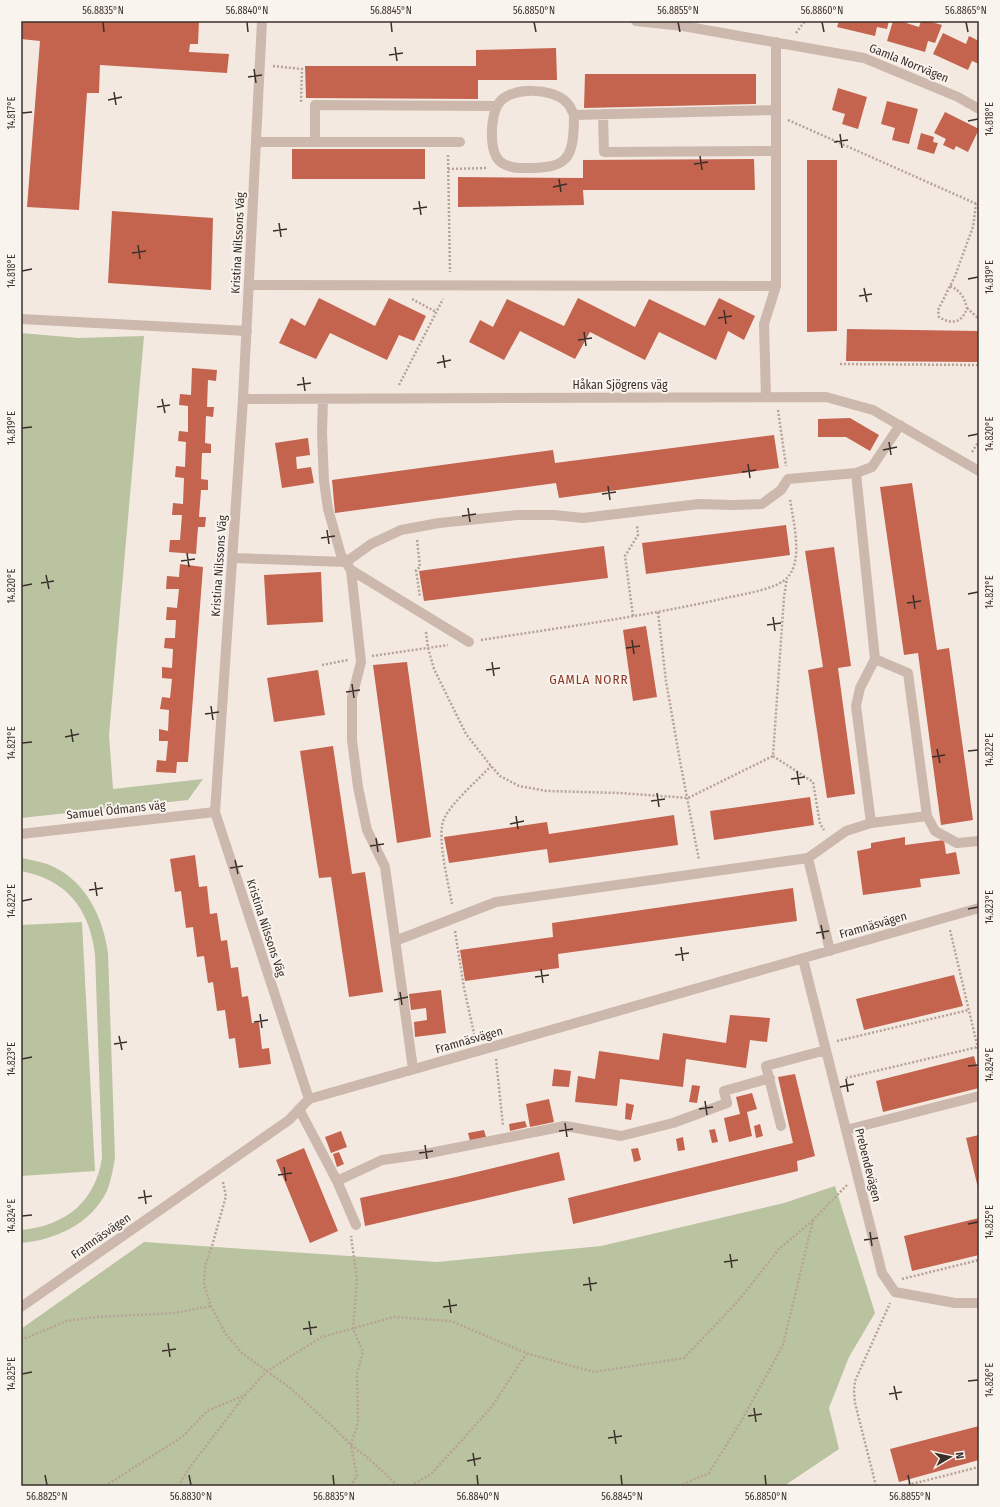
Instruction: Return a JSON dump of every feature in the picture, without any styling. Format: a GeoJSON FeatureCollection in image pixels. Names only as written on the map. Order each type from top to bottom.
{"type":"FeatureCollection","features":[{"type":"Feature","properties":{"kind":"street","name":"Kristina Nilssons Väg"},"geometry":{"type":"LineString","coordinates":[[262,21],[243,399],[215,812],[309,1099]]}},
{"type":"Feature","properties":{"kind":"street","name":"Gamla Norrvägen"},"geometry":{"type":"LineString","coordinates":[[636,21],[684,23],[864,58],[958,97],[979,109]]}},
{"type":"Feature","properties":{"kind":"street"},"geometry":{"type":"LineString","coordinates":[[766,397],[764,324],[776,286],[776,42]]}},
{"type":"Feature","properties":{"kind":"street"},"geometry":{"type":"LineString","coordinates":[[539,91],[551,92],[566,101],[574,115],[573,143],[566,158],[559,164],[550,167],[515,168],[501,162],[495,151],[491,135],[493,115],[499,102],[510,94],[539,91]]}},
{"type":"Feature","properties":{"kind":"street"},"geometry":{"type":"LineString","coordinates":[[315,142],[315,105],[497,106]]}},
{"type":"Feature","properties":{"kind":"street"},"geometry":{"type":"LineString","coordinates":[[603,114],[604,152],[776,151]]}},
{"type":"Feature","properties":{"kind":"street"},"geometry":{"type":"LineString","coordinates":[[574,115],[776,114]]}},
{"type":"Feature","properties":{"kind":"street"},"geometry":{"type":"LineString","coordinates":[[256,142],[460,142]]}},
{"type":"Feature","properties":{"kind":"street"},"geometry":{"type":"LineString","coordinates":[[249,285],[776,286]]}},
{"type":"Feature","properties":{"kind":"street"},"geometry":{"type":"LineString","coordinates":[[21,319],[247,331]]}},
{"type":"Feature","properties":{"kind":"street","name":"Håkan Sjögrens väg"},"geometry":{"type":"LineString","coordinates":[[243,399],[826,397],[873,410],[979,471]]}},
{"type":"Feature","properties":{"kind":"street"},"geometry":{"type":"LineString","coordinates":[[323,399],[322,433],[324,481],[328,509],[341,555],[348,566],[361,658],[352,697],[352,740],[358,787],[367,830],[385,867],[412,1069]]}},
{"type":"Feature","properties":{"kind":"street"},"geometry":{"type":"LineString","coordinates":[[348,566],[371,544],[401,530],[439,523],[517,515],[554,515],[583,518],[699,504],[733,506],[762,504],[781,490],[788,479],[856,473],[872,467],[900,425]]}},
{"type":"Feature","properties":{"kind":"street"},"geometry":{"type":"LineString","coordinates":[[856,473],[875,659],[860,688],[856,706],[870,823]]}},
{"type":"Feature","properties":{"kind":"street"},"geometry":{"type":"LineString","coordinates":[[232,558],[348,566],[469,642]]}},
{"type":"Feature","properties":{"kind":"street"},"geometry":{"type":"LineString","coordinates":[[875,659],[908,673],[927,816],[936,832],[956,843],[979,841]]}},
{"type":"Feature","properties":{"kind":"street","name":"Samuel Ödmans väg"},"geometry":{"type":"LineString","coordinates":[[21,834],[215,812]]}},
{"type":"Feature","properties":{"kind":"street"},"geometry":{"type":"LineString","coordinates":[[395,940],[496,902],[808,858],[846,831],[870,823],[927,816]]}},
{"type":"Feature","properties":{"kind":"street"},"geometry":{"type":"LineString","coordinates":[[808,858],[830,951]]}},
{"type":"Feature","properties":{"kind":"street","name":"Framnäsvägen"},"geometry":{"type":"LineString","coordinates":[[21,1307],[288,1120],[309,1099],[979,908]]}},
{"type":"Feature","properties":{"kind":"street","name":"Prebendevägen"},"geometry":{"type":"LineString","coordinates":[[803,959],[882,1273],[895,1292]]}},
{"type":"Feature","properties":{"kind":"street"},"geometry":{"type":"LineString","coordinates":[[781,1126],[766,1066],[825,1047]]}},
{"type":"Feature","properties":{"kind":"street"},"geometry":{"type":"LineString","coordinates":[[337,1181],[382,1160],[425,1154],[564,1126],[621,1136],[673,1123],[727,1103],[724,1091],[770,1078]]}},
{"type":"Feature","properties":{"kind":"street"},"geometry":{"type":"LineString","coordinates":[[846,1130],[979,1096]]}},
{"type":"Feature","properties":{"kind":"street"},"geometry":{"type":"LineString","coordinates":[[299,1109],[337,1181],[356,1225]]}},
{"type":"Feature","properties":{"kind":"street"},"geometry":{"type":"LineString","coordinates":[[895,1292],[956,1303],[979,1303]]}},
{"type":"Feature","properties":{"kind":"path"},"geometry":{"type":"LineString","coordinates":[[260,66],[302,69],[301,104],[315,105]]}},
{"type":"Feature","properties":{"kind":"path"},"geometry":{"type":"LineString","coordinates":[[776,114],[978,205],[973,227],[964,253],[938,310],[939,317],[947,322],[956,322],[964,316],[967,308]]}},
{"type":"Feature","properties":{"kind":"path"},"geometry":{"type":"LineString","coordinates":[[448,169],[515,168]]}},
{"type":"Feature","properties":{"kind":"path"},"geometry":{"type":"LineString","coordinates":[[950,286],[962,294],[967,308],[979,319]]}},
{"type":"Feature","properties":{"kind":"path"},"geometry":{"type":"LineString","coordinates":[[840,364],[979,365]]}},
{"type":"Feature","properties":{"kind":"path"},"geometry":{"type":"LineString","coordinates":[[773,756],[784,597],[787,578],[797,553],[776,397]]}},
{"type":"Feature","properties":{"kind":"path"},"geometry":{"type":"LineString","coordinates":[[633,616],[625,556],[638,535],[635,511]]}},
{"type":"Feature","properties":{"kind":"path"},"geometry":{"type":"LineString","coordinates":[[415,528],[420,567],[416,570],[428,648],[434,669],[466,734],[490,766],[500,776],[519,786],[547,791],[620,792],[688,798],[773,756]]}},
{"type":"Feature","properties":{"kind":"path"},"geometry":{"type":"LineString","coordinates":[[322,665],[694,606],[775,585],[787,578]]}},
{"type":"Feature","properties":{"kind":"path"},"geometry":{"type":"LineString","coordinates":[[658,612],[666,681],[702,873]]}},
{"type":"Feature","properties":{"kind":"path"},"geometry":{"type":"LineString","coordinates":[[773,756],[813,782],[820,824],[832,841]]}},
{"type":"Feature","properties":{"kind":"path"},"geometry":{"type":"LineString","coordinates":[[947,918],[979,1053]]}},
{"type":"Feature","properties":{"kind":"path"},"geometry":{"type":"LineString","coordinates":[[825,1047],[969,1010]]}},
{"type":"Feature","properties":{"kind":"path"},"geometry":{"type":"LineString","coordinates":[[494,1046],[504,1138]]}},
{"type":"Feature","properties":{"kind":"path"},"geometry":{"type":"LineString","coordinates":[[834,1081],[978,1047]]}},
{"type":"Feature","properties":{"kind":"path"},"geometry":{"type":"LineString","coordinates":[[220,1168],[226,1196],[205,1266],[204,1285],[211,1306],[226,1333],[242,1353],[290,1388],[332,1426],[351,1446],[366,1457],[398,1486]]}},
{"type":"Feature","properties":{"kind":"path"},"geometry":{"type":"LineString","coordinates":[[178,1486],[190,1467],[245,1395],[267,1372],[322,1338],[394,1317],[451,1321],[526,1353],[594,1372],[684,1358],[739,1300],[779,1249],[813,1220],[857,1174]]}},
{"type":"Feature","properties":{"kind":"path"},"geometry":{"type":"LineString","coordinates":[[679,1486],[709,1473],[740,1423],[783,1345],[813,1220]]}},
{"type":"Feature","properties":{"kind":"path"},"geometry":{"type":"LineString","coordinates":[[350,1486],[357,1476],[351,1446],[358,1422],[356,1373],[363,1352],[353,1328],[357,1280],[350,1237],[356,1225]]}},
{"type":"Feature","properties":{"kind":"path"},"geometry":{"type":"LineString","coordinates":[[888,1283],[979,1260]]}},
{"type":"Feature","properties":{"kind":"path"},"geometry":{"type":"LineString","coordinates":[[876,1486],[855,1403],[854,1391],[855,1381],[895,1292]]}},
{"type":"Feature","properties":{"kind":"path"},"geometry":{"type":"LineString","coordinates":[[21,1340],[67,1321],[95,1316],[175,1313],[211,1306]]}},
{"type":"Feature","properties":{"kind":"path"},"geometry":{"type":"LineString","coordinates":[[411,1486],[431,1474],[474,1427],[493,1404],[526,1353]]}},
{"type":"Feature","properties":{"kind":"path"},"geometry":{"type":"LineString","coordinates":[[105,1486],[182,1437],[207,1411],[245,1395]]}},
{"type":"Feature","properties":{"kind":"path"},"geometry":{"type":"LineString","coordinates":[[904,1486],[979,1467]]}},
{"type":"Feature","properties":{"kind":"green space"},"geometry":{"type":"Polygon","coordinates":[[[21,333],[79,338],[144,336],[109,735],[113,789],[203,779],[188,800],[21,818],[21,333]]]}},
{"type":"Feature","properties":{"kind":"green space"},"geometry":{"type":"Polygon","coordinates":[[[21,858],[50,865],[66,874],[76,882],[92,903],[102,927],[108,953],[115,1158],[107,1191],[92,1213],[71,1228],[59,1234],[21,1243],[21,1230],[37,1228],[51,1223],[76,1209],[93,1187],[99,1173],[102,1157],[95,954],[92,938],[81,910],[73,899],[63,889],[51,881],[37,875],[21,871],[21,858]]]}},
{"type":"Feature","properties":{"kind":"green space"},"geometry":{"type":"Polygon","coordinates":[[[82,922],[95,1171],[21,1176],[21,925],[82,922]]]}},
{"type":"Feature","properties":{"kind":"green space"},"geometry":{"type":"Polygon","coordinates":[[[835,1186],[875,1313],[849,1357],[829,1408],[839,1449],[784,1486],[21,1486],[21,1329],[144,1242],[437,1262],[601,1246],[784,1203],[835,1186]]]}},
{"type":"Feature","properties":{"kind":"building"},"geometry":{"type":"Polygon","coordinates":[[[21,21],[199,21],[198,44],[190,44],[189,52],[229,54],[227,73],[100,65],[99,93],[87,93],[79,210],[27,207],[40,41],[21,39],[21,21]]]}},
{"type":"Feature","properties":{"kind":"building"},"geometry":{"type":"Polygon","coordinates":[[[839,21],[889,21],[887,29],[877,27],[875,36],[837,27],[839,21]]]}},
{"type":"Feature","properties":{"kind":"building"},"geometry":{"type":"Polygon","coordinates":[[[893,21],[900,21],[919,27],[921,21],[928,21],[942,25],[935,43],[928,41],[925,52],[887,41],[893,21]]]}},
{"type":"Feature","properties":{"kind":"building"},"geometry":{"type":"Polygon","coordinates":[[[943,33],[966,44],[969,36],[979,41],[979,64],[972,61],[968,70],[933,54],[943,33]]]}},
{"type":"Feature","properties":{"kind":"building"},"geometry":{"type":"Polygon","coordinates":[[[556,48],[557,80],[478,80],[478,99],[306,98],[305,66],[476,66],[476,50],[556,48]]]}},
{"type":"Feature","properties":{"kind":"building"},"geometry":{"type":"Polygon","coordinates":[[[585,74],[756,74],[756,104],[584,108],[585,74]]]}},
{"type":"Feature","properties":{"kind":"building"},"geometry":{"type":"Polygon","coordinates":[[[838,88],[867,97],[858,129],[842,124],[845,114],[832,110],[838,88]]]}},
{"type":"Feature","properties":{"kind":"building"},"geometry":{"type":"Polygon","coordinates":[[[887,101],[918,109],[909,144],[892,140],[895,128],[881,124],[887,101]]]}},
{"type":"Feature","properties":{"kind":"building"},"geometry":{"type":"Polygon","coordinates":[[[945,112],[979,129],[968,152],[956,146],[954,150],[943,145],[946,139],[934,133],[945,112]]]}},
{"type":"Feature","properties":{"kind":"building"},"geometry":{"type":"Polygon","coordinates":[[[921,133],[934,137],[933,142],[938,143],[934,154],[917,149],[921,133]]]}},
{"type":"Feature","properties":{"kind":"building"},"geometry":{"type":"Polygon","coordinates":[[[292,149],[425,149],[425,179],[292,179],[292,149]]]}},
{"type":"Feature","properties":{"kind":"building"},"geometry":{"type":"Polygon","coordinates":[[[754,159],[755,190],[583,190],[584,205],[458,207],[458,177],[583,178],[583,160],[754,159]]]}},
{"type":"Feature","properties":{"kind":"building"},"geometry":{"type":"Polygon","coordinates":[[[807,160],[837,160],[837,331],[807,332],[807,160]]]}},
{"type":"Feature","properties":{"kind":"building"},"geometry":{"type":"Polygon","coordinates":[[[112,211],[213,218],[211,290],[108,283],[112,211]]]}},
{"type":"Feature","properties":{"kind":"building"},"geometry":{"type":"Polygon","coordinates":[[[319,298],[375,326],[389,298],[426,316],[414,341],[399,335],[387,360],[330,333],[316,359],[279,343],[291,318],[305,326],[319,298]]]}},
{"type":"Feature","properties":{"kind":"building"},"geometry":{"type":"Polygon","coordinates":[[[578,298],[635,327],[649,299],[705,326],[719,298],[755,316],[744,340],[728,331],[716,360],[659,332],[645,360],[590,332],[575,359],[520,331],[504,360],[469,342],[480,320],[493,327],[507,299],[564,326],[578,298]]]}},
{"type":"Feature","properties":{"kind":"building"},"geometry":{"type":"Polygon","coordinates":[[[847,329],[979,331],[979,362],[846,361],[847,329]]]}},
{"type":"Feature","properties":{"kind":"building"},"geometry":{"type":"Polygon","coordinates":[[[192,368],[217,370],[216,381],[208,380],[207,407],[214,407],[213,417],[206,416],[205,443],[211,444],[211,453],[202,453],[201,479],[208,480],[208,490],[201,490],[199,517],[206,517],[205,527],[198,527],[196,554],[169,552],[170,540],[180,540],[182,515],[172,515],[173,503],[183,504],[184,478],[175,477],[176,466],[185,467],[186,442],[178,441],[179,431],[188,432],[188,406],[179,405],[180,394],[191,395],[192,368]]]}},
{"type":"Feature","properties":{"kind":"building"},"geometry":{"type":"Polygon","coordinates":[[[850,418],[879,435],[870,451],[846,437],[818,437],[818,419],[850,418]]]}},
{"type":"Feature","properties":{"kind":"building"},"geometry":{"type":"Polygon","coordinates":[[[774,435],[779,468],[559,498],[556,483],[335,513],[332,480],[553,450],[555,463],[774,435]]]}},
{"type":"Feature","properties":{"kind":"building"},"geometry":{"type":"Polygon","coordinates":[[[308,438],[310,455],[296,457],[297,469],[311,467],[314,483],[282,488],[275,443],[308,438]]]}},
{"type":"Feature","properties":{"kind":"building"},"geometry":{"type":"Polygon","coordinates":[[[912,483],[937,650],[949,648],[973,820],[941,825],[918,653],[904,655],[880,487],[912,483]]]}},
{"type":"Feature","properties":{"kind":"building"},"geometry":{"type":"Polygon","coordinates":[[[786,525],[790,555],[646,574],[642,543],[786,525]]]}},
{"type":"Feature","properties":{"kind":"building"},"geometry":{"type":"Polygon","coordinates":[[[604,546],[608,578],[424,601],[419,571],[604,546]]]}},
{"type":"Feature","properties":{"kind":"building"},"geometry":{"type":"Polygon","coordinates":[[[834,547],[851,666],[838,668],[855,794],[827,798],[808,670],[823,667],[805,551],[834,547]]]}},
{"type":"Feature","properties":{"kind":"building"},"geometry":{"type":"Polygon","coordinates":[[[180,564],[203,567],[188,762],[177,762],[176,773],[156,772],[157,760],[166,761],[168,741],[159,741],[159,729],[168,731],[169,710],[160,709],[162,697],[170,698],[172,679],[162,678],[162,667],[172,668],[173,649],[164,648],[165,638],[175,638],[176,620],[166,620],[167,607],[177,608],[179,589],[166,589],[167,576],[179,577],[180,564]]]}},
{"type":"Feature","properties":{"kind":"building"},"geometry":{"type":"Polygon","coordinates":[[[321,572],[323,622],[267,625],[264,575],[321,572]]]}},
{"type":"Feature","properties":{"kind":"building"},"geometry":{"type":"Polygon","coordinates":[[[646,626],[657,697],[633,701],[623,630],[646,626]]]}},
{"type":"Feature","properties":{"kind":"building"},"geometry":{"type":"Polygon","coordinates":[[[407,662],[431,837],[397,843],[373,665],[407,662]]]}},
{"type":"Feature","properties":{"kind":"building"},"geometry":{"type":"Polygon","coordinates":[[[318,670],[325,715],[274,722],[267,678],[318,670]]]}},
{"type":"Feature","properties":{"kind":"building"},"geometry":{"type":"Polygon","coordinates":[[[333,746],[352,874],[365,872],[383,992],[349,997],[331,877],[319,878],[300,751],[333,746]]]}},
{"type":"Feature","properties":{"kind":"building"},"geometry":{"type":"Polygon","coordinates":[[[810,797],[814,825],[714,840],[710,811],[810,797]]]}},
{"type":"Feature","properties":{"kind":"building"},"geometry":{"type":"Polygon","coordinates":[[[674,815],[678,845],[549,863],[547,849],[449,863],[444,837],[547,822],[549,834],[674,815]]]}},
{"type":"Feature","properties":{"kind":"building"},"geometry":{"type":"Polygon","coordinates":[[[905,837],[905,845],[944,840],[946,854],[956,852],[960,874],[920,879],[921,887],[863,895],[857,851],[871,848],[871,843],[905,837]]]}},
{"type":"Feature","properties":{"kind":"building"},"geometry":{"type":"Polygon","coordinates":[[[195,855],[199,887],[207,886],[210,914],[217,913],[221,941],[227,940],[231,968],[238,967],[242,997],[248,996],[252,1023],[259,1022],[262,1049],[269,1048],[271,1064],[239,1068],[235,1038],[229,1039],[225,1010],[217,1011],[213,982],[208,983],[204,956],[197,957],[193,927],[186,928],[181,891],[175,892],[170,859],[195,855]]]}},
{"type":"Feature","properties":{"kind":"building"},"geometry":{"type":"Polygon","coordinates":[[[793,888],[797,921],[558,954],[559,968],[465,981],[460,950],[553,937],[552,923],[793,888]]]}},
{"type":"Feature","properties":{"kind":"building"},"geometry":{"type":"Polygon","coordinates":[[[954,975],[963,1006],[864,1030],[856,999],[954,975]]]}},
{"type":"Feature","properties":{"kind":"building"},"geometry":{"type":"Polygon","coordinates":[[[441,990],[446,1033],[415,1037],[414,1022],[427,1020],[426,1008],[411,1010],[409,994],[441,990]]]}},
{"type":"Feature","properties":{"kind":"building"},"geometry":{"type":"Polygon","coordinates":[[[730,1015],[770,1018],[767,1042],[750,1040],[746,1068],[686,1059],[683,1087],[620,1079],[617,1106],[575,1102],[578,1076],[595,1079],[599,1051],[659,1060],[663,1033],[726,1043],[730,1015]]]}},
{"type":"Feature","properties":{"kind":"building"},"geometry":{"type":"Polygon","coordinates":[[[974,1056],[979,1075],[979,1088],[883,1112],[876,1081],[974,1056]]]}},
{"type":"Feature","properties":{"kind":"building"},"geometry":{"type":"Polygon","coordinates":[[[554,1069],[571,1071],[569,1087],[552,1086],[554,1069]]]}},
{"type":"Feature","properties":{"kind":"building"},"geometry":{"type":"Polygon","coordinates":[[[795,1074],[815,1156],[797,1161],[798,1171],[573,1224],[568,1198],[793,1143],[778,1077],[795,1074]]]}},
{"type":"Feature","properties":{"kind":"building"},"geometry":{"type":"Polygon","coordinates":[[[692,1085],[700,1086],[697,1103],[689,1102],[692,1085]]]}},
{"type":"Feature","properties":{"kind":"building"},"geometry":{"type":"Polygon","coordinates":[[[752,1093],[757,1109],[747,1112],[752,1136],[729,1142],[724,1118],[740,1114],[736,1097],[752,1093]]]}},
{"type":"Feature","properties":{"kind":"building"},"geometry":{"type":"Polygon","coordinates":[[[549,1099],[554,1122],[530,1127],[526,1104],[549,1099]]]}},
{"type":"Feature","properties":{"kind":"building"},"geometry":{"type":"Polygon","coordinates":[[[626,1103],[634,1105],[631,1120],[625,1119],[626,1103]]]}},
{"type":"Feature","properties":{"kind":"building"},"geometry":{"type":"Polygon","coordinates":[[[525,1121],[527,1127],[510,1131],[509,1124],[525,1121]]]}},
{"type":"Feature","properties":{"kind":"building"},"geometry":{"type":"Polygon","coordinates":[[[760,1124],[763,1136],[756,1138],[754,1126],[760,1124]]]}},
{"type":"Feature","properties":{"kind":"building"},"geometry":{"type":"Polygon","coordinates":[[[715,1129],[718,1142],[712,1143],[709,1130],[715,1129]]]}},
{"type":"Feature","properties":{"kind":"building"},"geometry":{"type":"Polygon","coordinates":[[[484,1130],[486,1137],[470,1141],[468,1133],[484,1130]]]}},
{"type":"Feature","properties":{"kind":"building"},"geometry":{"type":"Polygon","coordinates":[[[341,1131],[347,1147],[331,1153],[325,1137],[341,1131]]]}},
{"type":"Feature","properties":{"kind":"building"},"geometry":{"type":"Polygon","coordinates":[[[979,1135],[979,1188],[978,1188],[966,1138],[979,1135]]]}},
{"type":"Feature","properties":{"kind":"building"},"geometry":{"type":"Polygon","coordinates":[[[683,1137],[685,1150],[678,1151],[676,1139],[683,1137]]]}},
{"type":"Feature","properties":{"kind":"building"},"geometry":{"type":"Polygon","coordinates":[[[304,1148],[338,1231],[310,1243],[276,1160],[304,1148]]]}},
{"type":"Feature","properties":{"kind":"building"},"geometry":{"type":"Polygon","coordinates":[[[638,1148],[641,1160],[634,1162],[631,1149],[638,1148]]]}},
{"type":"Feature","properties":{"kind":"building"},"geometry":{"type":"Polygon","coordinates":[[[339,1152],[344,1164],[337,1167],[333,1154],[339,1152]]]}},
{"type":"Feature","properties":{"kind":"building"},"geometry":{"type":"Polygon","coordinates":[[[559,1152],[565,1180],[365,1226],[360,1198],[559,1152]]]}},
{"type":"Feature","properties":{"kind":"building"},"geometry":{"type":"Polygon","coordinates":[[[979,1218],[979,1255],[912,1271],[904,1236],[979,1218]]]}},
{"type":"Feature","properties":{"kind":"building"},"geometry":{"type":"Polygon","coordinates":[[[979,1426],[979,1460],[899,1482],[890,1449],[979,1426]]]}},
{"type":"Feature","properties":{"kind":"district","name":"GAMLA NORR"},"geometry":{"type":"Point","coordinates":[589,679]}}]}
